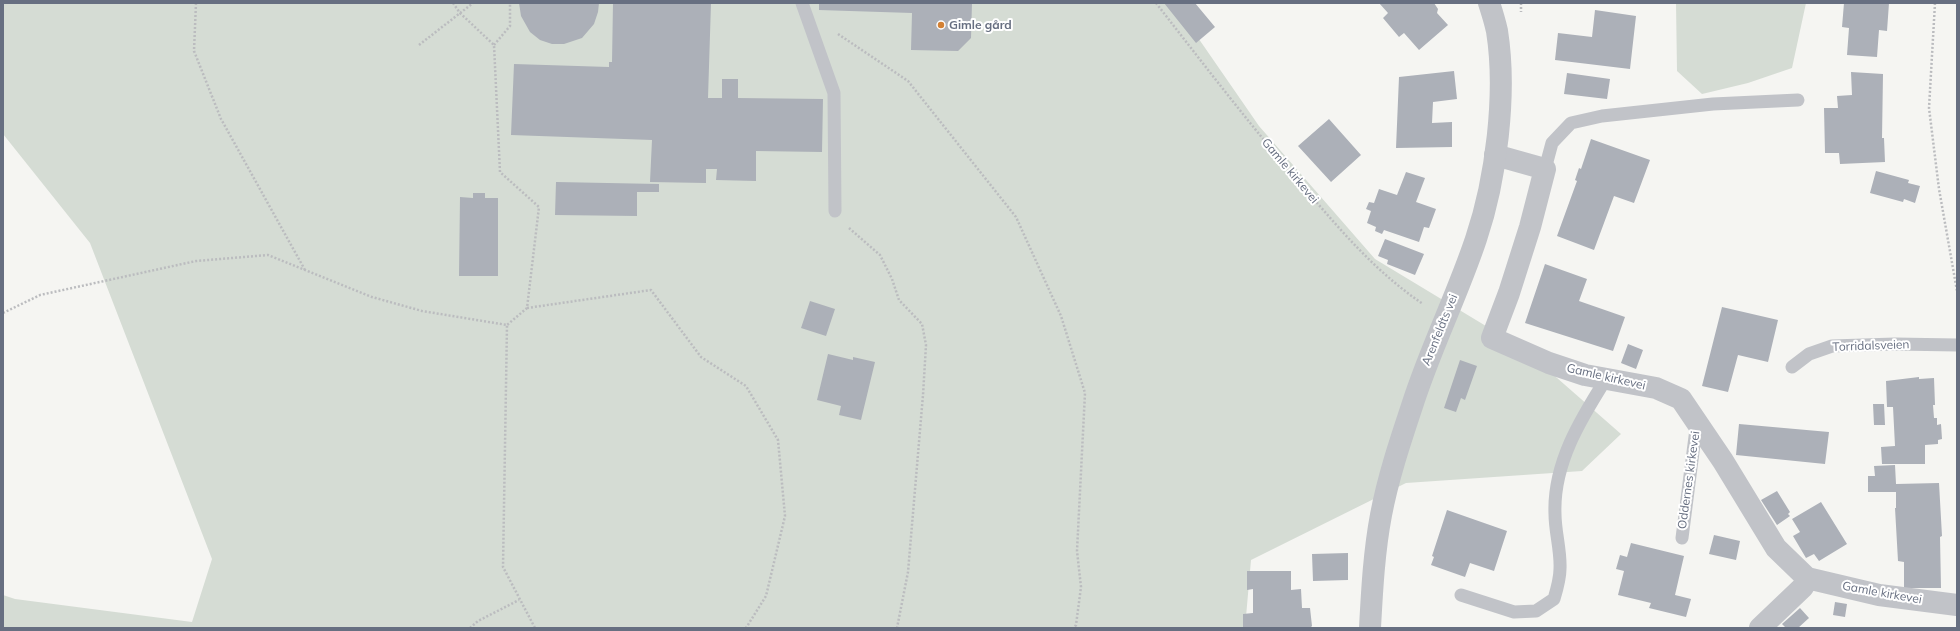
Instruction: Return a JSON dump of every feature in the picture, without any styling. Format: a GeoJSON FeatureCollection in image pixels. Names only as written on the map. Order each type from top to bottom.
{"type":"FeatureCollection","features":[{"type":"Feature","properties":{"kind":"street","name":"Arenfeldts vei"},"geometry":{"type":"LineString","coordinates":[[1370,628],[1372,586],[1380,525],[1388,485],[1422,375],[1476,240],[1487,202],[1495,155],[1499,116],[1497,31],[1489,3]]}},
{"type":"Feature","properties":{"kind":"street","name":"Arenfeldts vei"},"geometry":{"type":"LineString","coordinates":[[1497,31],[1503,3]]}},
{"type":"Feature","properties":{"kind":"street"},"geometry":{"type":"LineString","coordinates":[[1495,155],[1545,169]]}},
{"type":"Feature","properties":{"kind":"street","name":"Gamle kirkevei"},"geometry":{"type":"LineString","coordinates":[[1545,169],[1514,278],[1492,338],[1549,363],[1585,375],[1656,388],[1680,399],[1697,421],[1776,548],[1807,578],[1879,595],[1957,605]]}},
{"type":"Feature","properties":{"kind":"street"},"geometry":{"type":"LineString","coordinates":[[1760,628],[1803,587],[1807,578]]}},
{"type":"Feature","properties":{"kind":"lane"},"geometry":{"type":"LineString","coordinates":[[803,7],[834,93],[835,211]]}},
{"type":"Feature","properties":{"kind":"lane","name":"Gamle kirkevei"},"geometry":{"type":"LineString","coordinates":[[1545,169],[1552,144],[1571,123],[1602,116],[1713,104],[1798,100]]}},
{"type":"Feature","properties":{"kind":"lane","name":"Torridalsveien"},"geometry":{"type":"LineString","coordinates":[[1792,367],[1809,354],[1832,346],[1894,344],[1957,345]]}},
{"type":"Feature","properties":{"kind":"lane"},"geometry":{"type":"LineString","coordinates":[[1461,595],[1486,605],[1514,612],[1536,611],[1554,599],[1560,568],[1555,514],[1557,481],[1563,457],[1606,379]]}},
{"type":"Feature","properties":{"kind":"lane","name":"Oddernes kirkevei"},"geometry":{"type":"LineString","coordinates":[[1682,538],[1697,421]]}},
{"type":"Feature","properties":{"kind":"path"},"geometry":{"type":"LineString","coordinates":[[196,3],[194,51],[221,119],[305,270]]}},
{"type":"Feature","properties":{"kind":"path"},"geometry":{"type":"LineString","coordinates":[[453,3],[460,14],[494,45]]}},
{"type":"Feature","properties":{"kind":"path"},"geometry":{"type":"LineString","coordinates":[[419,45],[473,3]]}},
{"type":"Feature","properties":{"kind":"path"},"geometry":{"type":"LineString","coordinates":[[510,3],[510,26],[494,45],[500,172],[539,207],[527,308]]}},
{"type":"Feature","properties":{"kind":"path","name":"Gamle kirkevei"},"geometry":{"type":"LineString","coordinates":[[1156,3],[1277,156],[1352,244],[1371,263],[1410,295],[1446,318]]}},
{"type":"Feature","properties":{"kind":"path"},"geometry":{"type":"LineString","coordinates":[[1935,3],[1929,108],[1939,188],[1957,291]]}},
{"type":"Feature","properties":{"kind":"path"},"geometry":{"type":"LineString","coordinates":[[803,7],[908,81],[1016,217],[1061,316],[1084,393],[1077,551],[1081,587],[1076,625],[1074,628]]}},
{"type":"Feature","properties":{"kind":"path"},"geometry":{"type":"LineString","coordinates":[[835,211],[839,220],[880,255],[892,279],[899,300],[922,324],[926,345],[910,556],[897,628]]}},
{"type":"Feature","properties":{"kind":"path"},"geometry":{"type":"LineString","coordinates":[[3,313],[40,295],[196,261],[268,255],[372,297],[422,311],[506,325],[527,308],[651,290],[701,357],[746,386],[778,440],[785,516],[766,596],[746,628]]}},
{"type":"Feature","properties":{"kind":"path"},"geometry":{"type":"LineString","coordinates":[[506,325],[503,567],[535,628]]}},
{"type":"Feature","properties":{"kind":"path"},"geometry":{"type":"LineString","coordinates":[[470,628],[478,621],[519,600]]}},
{"type":"Feature","properties":{"kind":"shaded area"},"geometry":{"type":"Polygon","coordinates":[[[3,3],[1174,3],[1259,126],[1375,259],[1524,349],[1621,434],[1582,471],[1406,483],[1251,560],[1245,628],[3,628],[3,595],[15,599],[192,622],[212,559],[90,243],[3,134],[3,3]]]}},
{"type":"Feature","properties":{"kind":"shaded area"},"geometry":{"type":"Polygon","coordinates":[[[1676,3],[1806,3],[1792,68],[1748,83],[1702,94],[1677,71],[1676,3]]]}},
{"type":"Feature","properties":{"kind":"building"},"geometry":{"type":"Polygon","coordinates":[[[519,3],[599,3],[594,24],[582,38],[564,44],[552,44],[540,40],[530,32],[521,16],[519,3]]]}},
{"type":"Feature","properties":{"kind":"building"},"geometry":{"type":"Polygon","coordinates":[[[613,3],[711,3],[708,98],[722,98],[722,79],[738,79],[738,98],[823,99],[822,152],[756,151],[756,181],[716,180],[717,169],[706,169],[706,183],[650,182],[652,140],[511,135],[514,64],[609,67],[609,62],[612,62],[613,3]]]}},
{"type":"Feature","properties":{"kind":"building","name":"Gimle gård"},"geometry":{"type":"Polygon","coordinates":[[[819,3],[972,3],[971,38],[958,51],[911,50],[912,13],[819,10],[819,3]]]}},
{"type":"Feature","properties":{"kind":"building"},"geometry":{"type":"Polygon","coordinates":[[[1164,3],[1195,3],[1215,27],[1196,43],[1164,3]]]}},
{"type":"Feature","properties":{"kind":"building"},"geometry":{"type":"Polygon","coordinates":[[[1379,3],[1434,3],[1438,9],[1437,13],[1448,25],[1419,50],[1404,33],[1399,37],[1383,18],[1388,13],[1379,3]]]}},
{"type":"Feature","properties":{"kind":"building"},"geometry":{"type":"Polygon","coordinates":[[[1844,3],[1889,3],[1887,31],[1879,30],[1877,57],[1847,55],[1849,28],[1842,27],[1844,3]]]}},
{"type":"Feature","properties":{"kind":"building"},"geometry":{"type":"Polygon","coordinates":[[[1595,10],[1636,16],[1630,69],[1555,60],[1558,33],[1592,37],[1595,10]]]}},
{"type":"Feature","properties":{"kind":"building"},"geometry":{"type":"Polygon","coordinates":[[[1454,71],[1457,99],[1433,102],[1432,123],[1452,122],[1452,147],[1396,148],[1399,77],[1454,71]]]}},
{"type":"Feature","properties":{"kind":"building"},"geometry":{"type":"Polygon","coordinates":[[[1851,72],[1883,74],[1882,138],[1884,138],[1885,162],[1840,164],[1839,153],[1825,153],[1824,108],[1838,108],[1837,96],[1852,95],[1851,72]]]}},
{"type":"Feature","properties":{"kind":"building"},"geometry":{"type":"Polygon","coordinates":[[[1567,73],[1610,79],[1607,99],[1564,94],[1567,73]]]}},
{"type":"Feature","properties":{"kind":"building"},"geometry":{"type":"Polygon","coordinates":[[[1329,119],[1361,155],[1331,182],[1298,146],[1329,119]]]}},
{"type":"Feature","properties":{"kind":"building"},"geometry":{"type":"Polygon","coordinates":[[[1591,139],[1650,160],[1634,203],[1614,196],[1594,250],[1557,236],[1577,181],[1575,180],[1579,168],[1581,169],[1591,139]]]}},
{"type":"Feature","properties":{"kind":"building"},"geometry":{"type":"Polygon","coordinates":[[[1876,171],[1909,180],[1908,183],[1920,186],[1915,203],[1904,199],[1903,202],[1870,193],[1876,171]]]}},
{"type":"Feature","properties":{"kind":"building"},"geometry":{"type":"Polygon","coordinates":[[[1406,172],[1425,178],[1416,202],[1436,209],[1429,228],[1424,227],[1419,242],[1384,230],[1382,234],[1375,231],[1376,227],[1367,223],[1371,211],[1366,209],[1369,202],[1374,203],[1379,189],[1397,195],[1406,172]]]}},
{"type":"Feature","properties":{"kind":"building"},"geometry":{"type":"Polygon","coordinates":[[[556,182],[659,184],[659,192],[637,192],[637,216],[555,215],[556,182]]]}},
{"type":"Feature","properties":{"kind":"building"},"geometry":{"type":"Polygon","coordinates":[[[473,193],[485,193],[485,198],[498,198],[498,276],[459,276],[460,197],[473,198],[473,193]]]}},
{"type":"Feature","properties":{"kind":"building"},"geometry":{"type":"Polygon","coordinates":[[[1385,239],[1424,254],[1415,275],[1387,264],[1388,260],[1378,256],[1385,239]]]}},
{"type":"Feature","properties":{"kind":"building"},"geometry":{"type":"Polygon","coordinates":[[[1545,264],[1587,279],[1579,301],[1625,317],[1613,351],[1525,323],[1545,264]]]}},
{"type":"Feature","properties":{"kind":"building"},"geometry":{"type":"Polygon","coordinates":[[[810,301],[835,309],[826,336],[801,328],[810,301]]]}},
{"type":"Feature","properties":{"kind":"building"},"geometry":{"type":"Polygon","coordinates":[[[1722,307],[1778,320],[1768,362],[1738,355],[1728,392],[1702,386],[1722,307]]]}},
{"type":"Feature","properties":{"kind":"building"},"geometry":{"type":"Polygon","coordinates":[[[1628,344],[1643,350],[1636,369],[1621,363],[1628,344]]]}},
{"type":"Feature","properties":{"kind":"building"},"geometry":{"type":"Polygon","coordinates":[[[828,354],[853,360],[853,357],[875,362],[861,420],[839,415],[841,406],[817,400],[828,354]]]}},
{"type":"Feature","properties":{"kind":"building"},"geometry":{"type":"Polygon","coordinates":[[[1460,360],[1477,366],[1465,400],[1461,398],[1456,412],[1444,408],[1460,360]]]}},
{"type":"Feature","properties":{"kind":"building"},"geometry":{"type":"Polygon","coordinates":[[[1919,377],[1919,379],[1934,378],[1934,418],[1937,418],[1937,425],[1941,424],[1942,439],[1938,440],[1938,444],[1925,445],[1925,464],[1882,464],[1881,447],[1895,446],[1893,407],[1887,407],[1886,381],[1919,377]]]}},
{"type":"Feature","properties":{"kind":"building"},"geometry":{"type":"Polygon","coordinates":[[[1873,404],[1884,404],[1885,425],[1874,425],[1873,404]]]}},
{"type":"Feature","properties":{"kind":"building"},"geometry":{"type":"Polygon","coordinates":[[[1739,424],[1829,432],[1825,464],[1736,455],[1739,424]]]}},
{"type":"Feature","properties":{"kind":"building"},"geometry":{"type":"Polygon","coordinates":[[[1895,465],[1896,484],[1939,483],[1942,536],[1940,537],[1941,588],[1904,588],[1904,562],[1898,561],[1895,508],[1896,492],[1868,492],[1868,476],[1875,476],[1874,466],[1895,465]]]}},
{"type":"Feature","properties":{"kind":"building"},"geometry":{"type":"Polygon","coordinates":[[[1777,491],[1790,512],[1788,514],[1790,516],[1777,525],[1761,500],[1777,491]]]}},
{"type":"Feature","properties":{"kind":"building"},"geometry":{"type":"Polygon","coordinates":[[[1821,502],[1847,544],[1819,561],[1814,554],[1806,558],[1793,536],[1800,532],[1792,519],[1821,502]]]}},
{"type":"Feature","properties":{"kind":"building"},"geometry":{"type":"Polygon","coordinates":[[[1447,510],[1507,531],[1494,571],[1470,563],[1465,577],[1431,565],[1434,557],[1432,556],[1447,510]]]}},
{"type":"Feature","properties":{"kind":"building"},"geometry":{"type":"Polygon","coordinates":[[[1714,535],[1740,541],[1736,560],[1709,554],[1714,535]]]}},
{"type":"Feature","properties":{"kind":"building"},"geometry":{"type":"Polygon","coordinates":[[[1631,543],[1684,556],[1675,595],[1691,599],[1686,617],[1649,608],[1651,603],[1618,595],[1624,571],[1616,569],[1620,555],[1627,557],[1631,543]]]}},
{"type":"Feature","properties":{"kind":"building"},"geometry":{"type":"Polygon","coordinates":[[[1348,553],[1348,580],[1313,581],[1312,554],[1348,553]]]}},
{"type":"Feature","properties":{"kind":"building"},"geometry":{"type":"Polygon","coordinates":[[[1247,571],[1291,571],[1291,590],[1301,589],[1302,608],[1310,608],[1312,626],[1310,628],[1243,628],[1243,614],[1253,613],[1253,589],[1247,590],[1247,571]]]}},
{"type":"Feature","properties":{"kind":"building"},"geometry":{"type":"Polygon","coordinates":[[[1835,602],[1847,604],[1845,617],[1833,615],[1835,602]]]}},
{"type":"Feature","properties":{"kind":"building"},"geometry":{"type":"Polygon","coordinates":[[[1800,608],[1809,618],[1798,628],[1786,628],[1782,624],[1800,608]]]}},
{"type":"Feature","properties":{"kind":"place","name":"Gimle gård"},"geometry":{"type":"Point","coordinates":[941,25]}}]}
